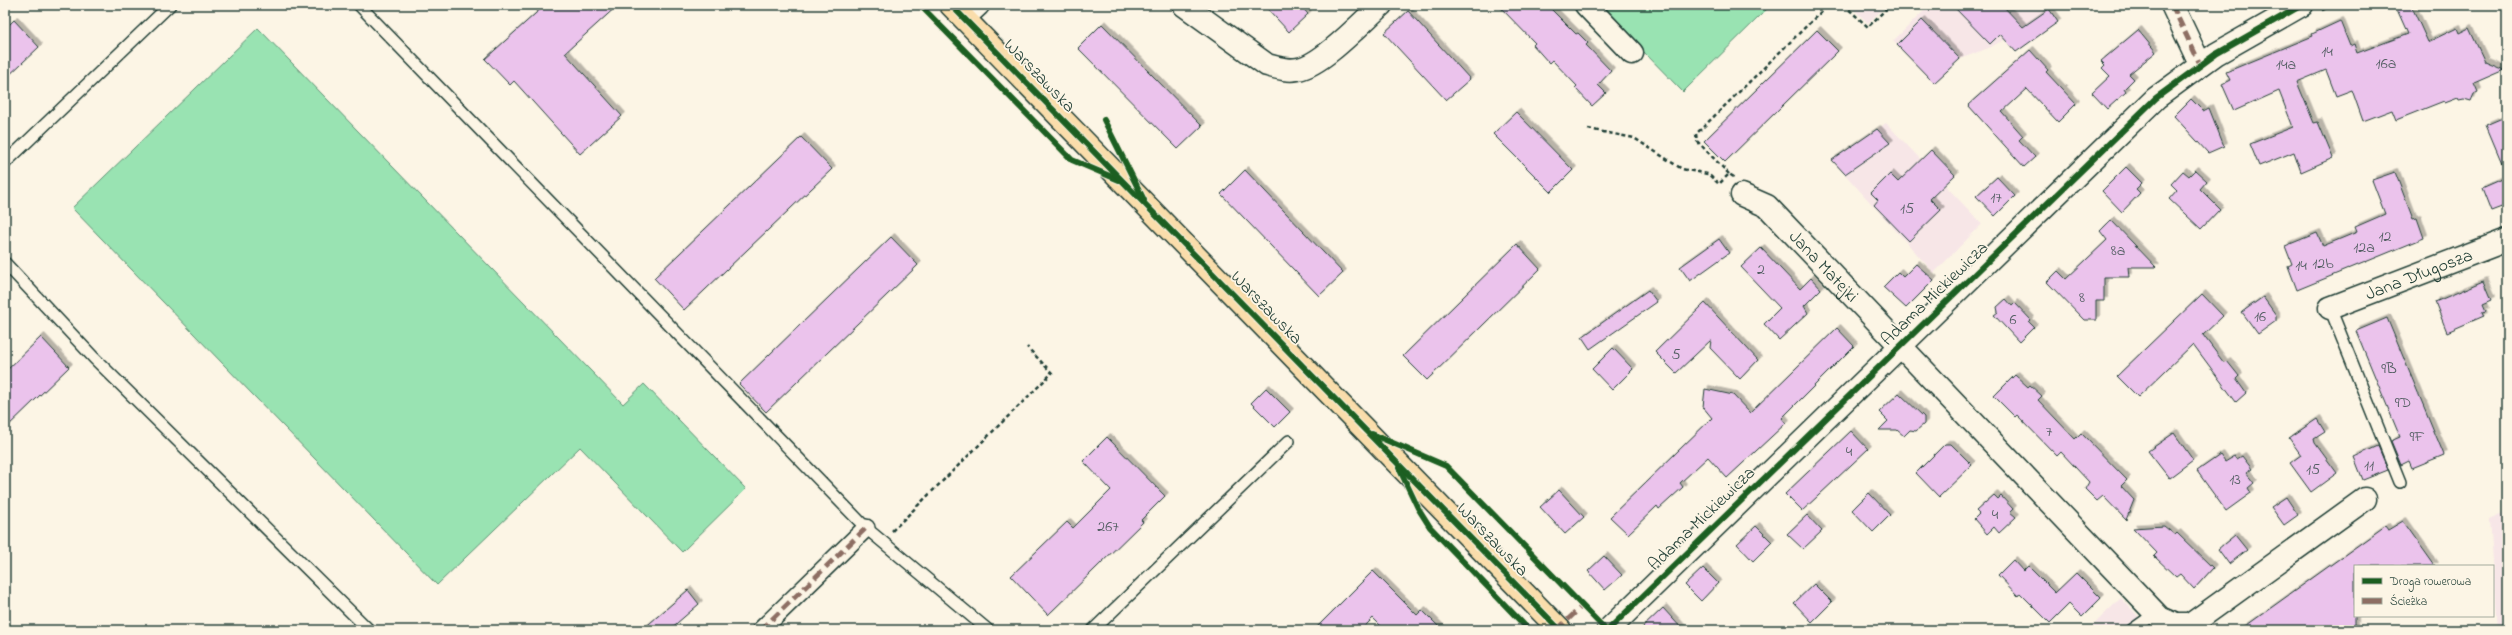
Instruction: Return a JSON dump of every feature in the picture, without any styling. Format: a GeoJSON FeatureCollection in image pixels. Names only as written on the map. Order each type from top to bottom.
{"type":"FeatureCollection","features":[{"type":"Feature","properties":{"kind":"main road","name":"Warszawska"},"geometry":{"type":"LineString","coordinates":[[965,9],[1560,630]]}},
{"type":"Feature","properties":{"kind":"street"},"geometry":{"type":"LineString","coordinates":[[1184,5],[1267,66],[1283,70],[1300,69],[1319,58],[1340,44],[1381,5]]}},
{"type":"Feature","properties":{"kind":"street"},"geometry":{"type":"LineString","coordinates":[[1586,5],[1632,53]]}},
{"type":"Feature","properties":{"kind":"street"},"geometry":{"type":"LineString","coordinates":[[2172,5],[2200,64]]}},
{"type":"Feature","properties":{"kind":"street","name":"Adama Mickiewicza"},"geometry":{"type":"LineString","coordinates":[[1608,630],[2156,98],[2200,64],[2275,18],[2302,5]]}},
{"type":"Feature","properties":{"kind":"street","name":"Jana Matejki"},"geometry":{"type":"LineString","coordinates":[[1739,186],[1767,206],[2160,618],[2176,624],[2190,625],[2365,499]]}},
{"type":"Feature","properties":{"kind":"street","name":"Jana Długosza"},"geometry":{"type":"LineString","coordinates":[[2330,308],[2507,240]]}},
{"type":"Feature","properties":{"kind":"street"},"geometry":{"type":"LineString","coordinates":[[761,630],[866,528]]}},
{"type":"Feature","properties":{"kind":"lane"},"geometry":{"type":"LineString","coordinates":[[5,163],[170,5]]}},
{"type":"Feature","properties":{"kind":"lane"},"geometry":{"type":"LineString","coordinates":[[360,5],[866,528],[988,630]]}},
{"type":"Feature","properties":{"kind":"lane"},"geometry":{"type":"LineString","coordinates":[[5,264],[94,358],[370,630]]}},
{"type":"Feature","properties":{"kind":"lane"},"geometry":{"type":"LineString","coordinates":[[2330,308],[2400,482]]}},
{"type":"Feature","properties":{"kind":"lane"},"geometry":{"type":"LineString","coordinates":[[1093,630],[1289,441]]}},
{"type":"Feature","properties":{"kind":"lane"},"geometry":{"type":"LineString","coordinates":[[2132,630],[2156,613]]}},
{"type":"Feature","properties":{"kind":"path"},"geometry":{"type":"LineString","coordinates":[[1739,186],[1697,141],[1696,134],[1828,5]]}},
{"type":"Feature","properties":{"kind":"path"},"geometry":{"type":"LineString","coordinates":[[1844,5],[1868,27],[1890,5]]}},
{"type":"Feature","properties":{"kind":"path"},"geometry":{"type":"LineString","coordinates":[[1881,5],[1885,9]]}},
{"type":"Feature","properties":{"kind":"path"},"geometry":{"type":"LineString","coordinates":[[1588,129],[1634,138],[1682,169],[1708,174],[1719,184],[1729,174]]}},
{"type":"Feature","properties":{"kind":"path"},"geometry":{"type":"LineString","coordinates":[[881,541],[1052,373],[1027,347]]}},
{"type":"Feature","properties":{"kind":"shaded area"},"geometry":{"type":"Polygon","coordinates":[[[1849,5],[1887,5],[1868,23],[1849,5]]]}},
{"type":"Feature","properties":{"kind":"shaded area"},"geometry":{"type":"Polygon","coordinates":[[[1930,5],[2054,5],[2007,38],[1991,47],[1960,59],[1934,83],[1893,41],[1930,5]]]}},
{"type":"Feature","properties":{"kind":"shaded area"},"geometry":{"type":"Polygon","coordinates":[[[1886,123],[1982,224],[1934,273],[1832,160],[1886,123]]]}},
{"type":"Feature","properties":{"kind":"shaded area"},"geometry":{"type":"Polygon","coordinates":[[[2507,512],[2507,630],[2497,630],[2494,565],[2492,565],[2489,520],[2507,512]]]}},
{"type":"Feature","properties":{"kind":"shaded area"},"geometry":{"type":"Polygon","coordinates":[[[2121,598],[2151,630],[2088,630],[2121,598]]]}},
{"type":"Feature","properties":{"kind":"green space"},"geometry":{"type":"Polygon","coordinates":[[[1598,5],[1771,5],[1683,92],[1598,5]]]}},
{"type":"Feature","properties":{"kind":"green space"},"geometry":{"type":"Polygon","coordinates":[[[258,28],[623,404],[644,384],[746,489],[682,552],[580,447],[437,585],[72,208],[258,28]]]}},
{"type":"Feature","properties":{"kind":"building"},"geometry":{"type":"Polygon","coordinates":[[[545,5],[618,5],[565,53],[622,116],[580,154],[514,81],[510,85],[485,59],[545,5]]]}},
{"type":"Feature","properties":{"kind":"building"},"geometry":{"type":"Polygon","coordinates":[[[1264,5],[1300,5],[1308,14],[1289,32],[1264,5]]]}},
{"type":"Feature","properties":{"kind":"building"},"geometry":{"type":"Polygon","coordinates":[[[1498,5],[1547,5],[1576,34],[1578,33],[1588,43],[1586,45],[1611,71],[1598,85],[1606,93],[1592,106],[1575,88],[1577,86],[1552,60],[1549,63],[1533,45],[1535,43],[1498,5]]]}},
{"type":"Feature","properties":{"kind":"building"},"geometry":{"type":"Polygon","coordinates":[[[1952,5],[2002,5],[2023,27],[2049,9],[2058,22],[2016,52],[2000,34],[1990,44],[1952,5]]]}},
{"type":"Feature","properties":{"kind":"building"},"geometry":{"type":"Polygon","coordinates":[[[2395,5],[2411,5],[2428,42],[2457,28],[2459,33],[2469,28],[2485,62],[2504,70],[2474,83],[2478,92],[2474,94],[2471,101],[2464,99],[2459,100],[2458,98],[2445,103],[2444,101],[2396,120],[2392,110],[2363,121],[2352,90],[2336,96],[2326,70],[2297,82],[2314,123],[2318,122],[2333,158],[2301,172],[2294,152],[2259,166],[2250,144],[2293,127],[2279,91],[2234,111],[2222,84],[2230,80],[2226,72],[2313,36],[2312,34],[2340,21],[2350,46],[2354,44],[2357,53],[2408,34],[2395,5]]]}},
{"type":"Feature","properties":{"kind":"building"},"geometry":{"type":"Polygon","coordinates":[[[1408,11],[1470,79],[1446,100],[1384,33],[1408,11]]]}},
{"type":"Feature","properties":{"kind":"building"},"geometry":{"type":"Polygon","coordinates":[[[14,20],[39,47],[5,79],[5,29],[14,20]]]}},
{"type":"Feature","properties":{"kind":"building"},"geometry":{"type":"Polygon","coordinates":[[[1922,20],[1960,59],[1934,83],[1897,45],[1922,20]]]}},
{"type":"Feature","properties":{"kind":"building"},"geometry":{"type":"Polygon","coordinates":[[[1102,24],[1202,126],[1178,149],[1078,48],[1102,24]]]}},
{"type":"Feature","properties":{"kind":"building"},"geometry":{"type":"Polygon","coordinates":[[[1817,30],[1838,51],[1725,162],[1704,141],[1817,30]]]}},
{"type":"Feature","properties":{"kind":"building"},"geometry":{"type":"Polygon","coordinates":[[[2138,30],[2156,52],[2129,74],[2134,79],[2124,89],[2126,92],[2107,109],[2092,93],[2110,76],[2102,68],[2105,65],[2101,61],[2138,30]]]}},
{"type":"Feature","properties":{"kind":"building"},"geometry":{"type":"Polygon","coordinates":[[[2030,50],[2048,70],[2046,72],[2076,104],[2058,122],[2027,89],[2002,112],[2023,136],[2019,140],[2035,157],[2024,167],[1968,105],[2030,50]]]}},
{"type":"Feature","properties":{"kind":"building"},"geometry":{"type":"Polygon","coordinates":[[[2191,99],[2203,111],[2209,108],[2224,146],[2208,153],[2174,116],[2191,99]]]}},
{"type":"Feature","properties":{"kind":"building"},"geometry":{"type":"Polygon","coordinates":[[[1516,112],[1573,170],[1551,192],[1493,134],[1516,112]]]}},
{"type":"Feature","properties":{"kind":"building"},"geometry":{"type":"Polygon","coordinates":[[[2507,116],[2507,175],[2486,125],[2507,116]]]}},
{"type":"Feature","properties":{"kind":"building"},"geometry":{"type":"Polygon","coordinates":[[[1877,129],[1890,143],[1845,174],[1832,160],[1877,129]]]}},
{"type":"Feature","properties":{"kind":"building"},"geometry":{"type":"Polygon","coordinates":[[[801,137],[832,169],[684,310],[654,278],[801,137]]]}},
{"type":"Feature","properties":{"kind":"building"},"geometry":{"type":"Polygon","coordinates":[[[1931,150],[1955,175],[1930,199],[1941,210],[1909,241],[1874,205],[1878,200],[1871,193],[1890,174],[1898,182],[1931,150]]]}},
{"type":"Feature","properties":{"kind":"building"},"geometry":{"type":"Polygon","coordinates":[[[2126,167],[2142,183],[2136,189],[2140,193],[2122,212],[2102,191],[2126,167]]]}},
{"type":"Feature","properties":{"kind":"building"},"geometry":{"type":"Polygon","coordinates":[[[1245,170],[1343,273],[1319,296],[1221,194],[1245,170]]]}},
{"type":"Feature","properties":{"kind":"building"},"geometry":{"type":"Polygon","coordinates":[[[2195,170],[2207,181],[2200,189],[2220,209],[2201,229],[2169,199],[2177,190],[2171,184],[2183,171],[2189,176],[2195,170]]]}},
{"type":"Feature","properties":{"kind":"building"},"geometry":{"type":"Polygon","coordinates":[[[2395,172],[2413,219],[2417,218],[2424,238],[2297,290],[2288,266],[2292,264],[2285,246],[2317,233],[2323,246],[2357,232],[2355,227],[2385,214],[2372,180],[2395,172]]]}},
{"type":"Feature","properties":{"kind":"building"},"geometry":{"type":"Polygon","coordinates":[[[1997,177],[2015,196],[1995,216],[1976,196],[1997,177]]]}},
{"type":"Feature","properties":{"kind":"building"},"geometry":{"type":"Polygon","coordinates":[[[2507,177],[2507,205],[2491,211],[2482,188],[2507,177]]]}},
{"type":"Feature","properties":{"kind":"building"},"geometry":{"type":"Polygon","coordinates":[[[2111,220],[2156,267],[2128,267],[2129,277],[2104,277],[2104,301],[2096,301],[2096,320],[2084,320],[2047,282],[2058,271],[2066,279],[2107,240],[2100,231],[2111,220]]]}},
{"type":"Feature","properties":{"kind":"building"},"geometry":{"type":"Polygon","coordinates":[[[891,237],[918,265],[766,412],[739,384],[891,237]]]}},
{"type":"Feature","properties":{"kind":"building"},"geometry":{"type":"Polygon","coordinates":[[[1719,239],[1729,253],[1690,281],[1680,267],[1719,239]]]}},
{"type":"Feature","properties":{"kind":"building"},"geometry":{"type":"Polygon","coordinates":[[[1517,244],[1540,269],[1427,380],[1403,356],[1517,244]]]}},
{"type":"Feature","properties":{"kind":"building"},"geometry":{"type":"Polygon","coordinates":[[[1761,248],[1800,289],[1811,278],[1821,289],[1804,306],[1808,313],[1779,340],[1764,324],[1780,308],[1741,267],[1761,248]]]}},
{"type":"Feature","properties":{"kind":"building"},"geometry":{"type":"Polygon","coordinates":[[[1916,264],[1934,280],[1906,308],[1883,287],[1898,272],[1903,277],[1916,264]]]}},
{"type":"Feature","properties":{"kind":"building"},"geometry":{"type":"Polygon","coordinates":[[[2484,281],[2492,300],[2483,304],[2486,311],[2482,312],[2484,316],[2447,332],[2435,302],[2484,281]]]}},
{"type":"Feature","properties":{"kind":"building"},"geometry":{"type":"Polygon","coordinates":[[[1648,290],[1657,302],[1590,349],[1582,337],[1648,290]]]}},
{"type":"Feature","properties":{"kind":"building"},"geometry":{"type":"Polygon","coordinates":[[[2202,294],[2223,316],[2203,335],[2224,363],[2227,361],[2239,376],[2236,379],[2246,393],[2236,402],[2193,344],[2138,397],[2117,376],[2202,294]]]}},
{"type":"Feature","properties":{"kind":"building"},"geometry":{"type":"Polygon","coordinates":[[[2263,297],[2276,315],[2276,321],[2258,334],[2242,312],[2263,297]]]}},
{"type":"Feature","properties":{"kind":"building"},"geometry":{"type":"Polygon","coordinates":[[[2006,299],[2012,306],[2015,303],[2031,320],[2029,322],[2034,327],[2019,342],[1994,315],[1998,312],[1997,307],[2006,299]]]}},
{"type":"Feature","properties":{"kind":"building"},"geometry":{"type":"Polygon","coordinates":[[[1705,303],[1758,360],[1740,379],[1710,348],[1711,340],[1676,373],[1655,352],[1705,303]]]}},
{"type":"Feature","properties":{"kind":"building"},"geometry":{"type":"Polygon","coordinates":[[[2387,318],[2444,455],[2412,468],[2409,461],[2401,465],[2391,441],[2400,437],[2356,331],[2387,318]]]}},
{"type":"Feature","properties":{"kind":"building"},"geometry":{"type":"Polygon","coordinates":[[[1837,328],[1854,346],[1782,418],[1786,423],[1727,478],[1708,457],[1680,483],[1683,487],[1659,509],[1657,506],[1628,534],[1610,517],[1712,418],[1703,407],[1705,389],[1733,395],[1750,413],[1837,328]]]}},
{"type":"Feature","properties":{"kind":"building"},"geometry":{"type":"Polygon","coordinates":[[[41,337],[69,367],[5,429],[5,372],[41,337]]]}},
{"type":"Feature","properties":{"kind":"building"},"geometry":{"type":"Polygon","coordinates":[[[1613,348],[1633,369],[1612,390],[1592,369],[1613,348]]]}},
{"type":"Feature","properties":{"kind":"building"},"geometry":{"type":"Polygon","coordinates":[[[2015,375],[2028,387],[2030,385],[2042,396],[2038,400],[2075,439],[2081,433],[2127,480],[2121,486],[2134,500],[2126,520],[2103,496],[2097,501],[2085,489],[2089,482],[2061,452],[2057,456],[2017,415],[2015,417],[1994,396],[2015,375]]]}},
{"type":"Feature","properties":{"kind":"building"},"geometry":{"type":"Polygon","coordinates":[[[1266,388],[1290,412],[1275,427],[1251,403],[1266,388]]]}},
{"type":"Feature","properties":{"kind":"building"},"geometry":{"type":"Polygon","coordinates":[[[1899,393],[1924,417],[1924,424],[1916,431],[1910,430],[1904,436],[1897,430],[1879,430],[1888,421],[1879,412],[1899,393]]]}},
{"type":"Feature","properties":{"kind":"building"},"geometry":{"type":"Polygon","coordinates":[[[2317,419],[2325,432],[2314,439],[2315,443],[2337,473],[2311,492],[2290,463],[2301,455],[2289,438],[2317,419]]]}},
{"type":"Feature","properties":{"kind":"building"},"geometry":{"type":"Polygon","coordinates":[[[1851,431],[1868,449],[1802,511],[1785,494],[1851,431]]]}},
{"type":"Feature","properties":{"kind":"building"},"geometry":{"type":"Polygon","coordinates":[[[2174,433],[2193,460],[2169,478],[2148,451],[2174,433]]]}},
{"type":"Feature","properties":{"kind":"building"},"geometry":{"type":"Polygon","coordinates":[[[1107,437],[1165,496],[1141,520],[1143,522],[1048,615],[1011,576],[1067,522],[1073,528],[1111,490],[1083,461],[1107,437]]]}},
{"type":"Feature","properties":{"kind":"building"},"geometry":{"type":"Polygon","coordinates":[[[1945,444],[1951,444],[1972,465],[1939,497],[1916,473],[1945,444]]]}},
{"type":"Feature","properties":{"kind":"building"},"geometry":{"type":"Polygon","coordinates":[[[2378,446],[2388,470],[2363,480],[2354,457],[2378,446]]]}},
{"type":"Feature","properties":{"kind":"building"},"geometry":{"type":"Polygon","coordinates":[[[2220,455],[2225,462],[2235,456],[2237,459],[2242,456],[2252,469],[2246,473],[2254,483],[2248,488],[2251,493],[2226,511],[2197,471],[2220,455]]]}},
{"type":"Feature","properties":{"kind":"building"},"geometry":{"type":"Polygon","coordinates":[[[1559,490],[1584,517],[1565,534],[1540,507],[1559,490]]]}},
{"type":"Feature","properties":{"kind":"building"},"geometry":{"type":"Polygon","coordinates":[[[1869,493],[1890,515],[1873,532],[1852,510],[1869,493]]]}},
{"type":"Feature","properties":{"kind":"building"},"geometry":{"type":"Polygon","coordinates":[[[1994,495],[1998,499],[2001,496],[2013,509],[2010,512],[2016,517],[1999,533],[1994,527],[1987,534],[1974,519],[1979,514],[1976,511],[1994,495]]]}},
{"type":"Feature","properties":{"kind":"building"},"geometry":{"type":"Polygon","coordinates":[[[2286,497],[2298,515],[2284,525],[2271,507],[2286,497]]]}},
{"type":"Feature","properties":{"kind":"building"},"geometry":{"type":"Polygon","coordinates":[[[1807,515],[1822,531],[1803,549],[1787,534],[1807,515]]]}},
{"type":"Feature","properties":{"kind":"building"},"geometry":{"type":"Polygon","coordinates":[[[2403,521],[2434,565],[2354,565],[2355,630],[2240,630],[2385,526],[2388,530],[2403,521]]]}},
{"type":"Feature","properties":{"kind":"building"},"geometry":{"type":"Polygon","coordinates":[[[1756,526],[1772,542],[1753,561],[1737,544],[1756,526]]]}},
{"type":"Feature","properties":{"kind":"building"},"geometry":{"type":"Polygon","coordinates":[[[2164,526],[2175,535],[2177,533],[2213,568],[2194,589],[2180,574],[2176,577],[2154,556],[2157,553],[2133,528],[2164,526]]]}},
{"type":"Feature","properties":{"kind":"building"},"geometry":{"type":"Polygon","coordinates":[[[2235,535],[2247,550],[2229,564],[2218,549],[2235,535]]]}},
{"type":"Feature","properties":{"kind":"building"},"geometry":{"type":"Polygon","coordinates":[[[1604,556],[1622,575],[1605,590],[1588,571],[1604,556]]]}},
{"type":"Feature","properties":{"kind":"building"},"geometry":{"type":"Polygon","coordinates":[[[2013,560],[2023,571],[2028,566],[2055,593],[2076,573],[2101,598],[2082,617],[2069,604],[2050,623],[2020,593],[2018,596],[1998,575],[2013,560]]]}},
{"type":"Feature","properties":{"kind":"building"},"geometry":{"type":"Polygon","coordinates":[[[1703,568],[1718,583],[1701,601],[1685,585],[1703,568]]]}},
{"type":"Feature","properties":{"kind":"building"},"geometry":{"type":"Polygon","coordinates":[[[1373,571],[1417,615],[1422,610],[1442,630],[1385,630],[1373,618],[1361,630],[1314,630],[1373,571]]]}},
{"type":"Feature","properties":{"kind":"building"},"geometry":{"type":"Polygon","coordinates":[[[1814,584],[1832,602],[1812,622],[1794,603],[1814,584]]]}},
{"type":"Feature","properties":{"kind":"building"},"geometry":{"type":"Polygon","coordinates":[[[688,590],[699,604],[669,630],[642,630],[688,590]]]}},
{"type":"Feature","properties":{"kind":"building"},"geometry":{"type":"Polygon","coordinates":[[[1663,608],[1683,630],[1640,630],[1663,608]]]}},
{"type":"Feature","properties":{"kind":"marked path"},"geometry":{"type":"LineString","coordinates":[[2172,5],[2200,64]]}},
{"type":"Feature","properties":{"kind":"marked path"},"geometry":{"type":"LineString","coordinates":[[761,630],[866,528]]}},
{"type":"Feature","properties":{"kind":"marked path"},"geometry":{"type":"LineString","coordinates":[[1557,630],[1582,606]]}},
{"type":"Feature","properties":{"kind":"cycle path"},"geometry":{"type":"LineString","coordinates":[[920,5],[1072,160],[1119,180]]}},
{"type":"Feature","properties":{"kind":"cycle path"},"geometry":{"type":"LineString","coordinates":[[951,5],[1560,630]]}},
{"type":"Feature","properties":{"kind":"cycle path"},"geometry":{"type":"LineString","coordinates":[[1608,630],[2156,98],[2216,54],[2302,5]]}},
{"type":"Feature","properties":{"kind":"cycle path"},"geometry":{"type":"LineString","coordinates":[[1104,120],[1144,200]]}},
{"type":"Feature","properties":{"kind":"cycle path"},"geometry":{"type":"LineString","coordinates":[[1372,434],[1446,466],[1606,630]]}},
{"type":"Feature","properties":{"kind":"cycle path"},"geometry":{"type":"LineString","coordinates":[[1399,468],[1418,508],[1430,527],[1529,630]]}}]}
